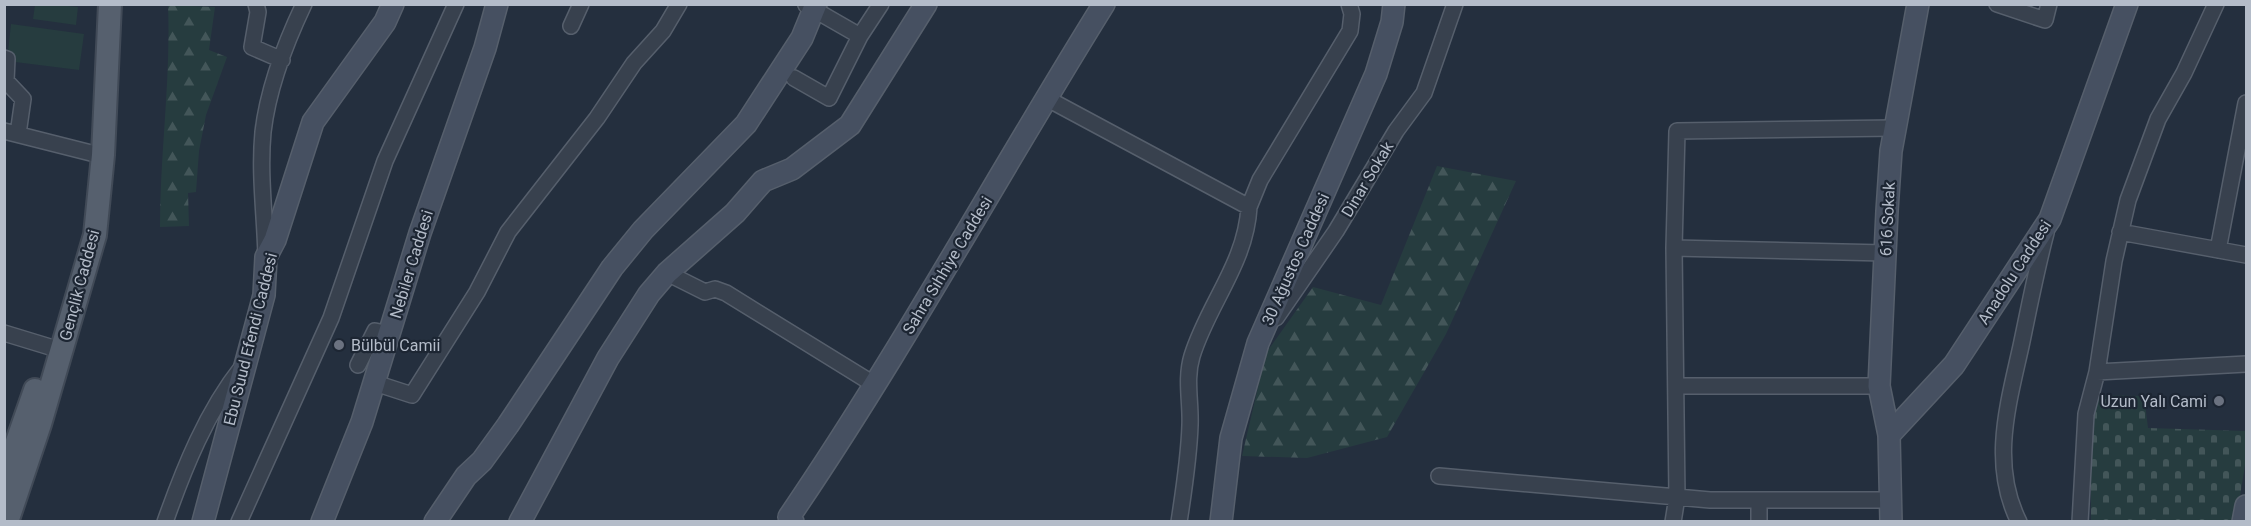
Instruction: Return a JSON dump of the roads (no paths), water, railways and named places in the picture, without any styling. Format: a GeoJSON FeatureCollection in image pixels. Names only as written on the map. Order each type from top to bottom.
{"type":"FeatureCollection","features":[{"type":"Feature","properties":{"kind":"main road","name":"Gençlik Caddesi"},"geometry":{"type":"LineString","coordinates":[[4,479],[50,347],[82,245],[95,154],[103,4]]}},
{"type":"Feature","properties":{"kind":"main road","name":"Gençlik Caddesi"},"geometry":{"type":"LineString","coordinates":[[7,522],[40,424],[95,234],[104,155],[110,4]]}},
{"type":"Feature","properties":{"kind":"street"},"geometry":{"type":"LineString","coordinates":[[256,4],[258,12],[252,47],[282,60]]}},
{"type":"Feature","properties":{"kind":"street"},"geometry":{"type":"LineString","coordinates":[[266,257],[262,210],[264,131],[272,89],[304,4]]}},
{"type":"Feature","properties":{"kind":"street","name":"Ebu Suud Efendi Caddesi"},"geometry":{"type":"LineString","coordinates":[[203,522],[264,295],[266,257],[275,240],[313,122],[386,22],[393,4]]}},
{"type":"Feature","properties":{"kind":"street"},"geometry":{"type":"LineString","coordinates":[[238,522],[331,318],[385,161],[456,4]]}},
{"type":"Feature","properties":{"kind":"street","name":"Nebiler Caddesi"},"geometry":{"type":"LineString","coordinates":[[322,522],[347,462],[375,383],[420,233],[485,48],[497,4]]}},
{"type":"Feature","properties":{"kind":"street"},"geometry":{"type":"LineString","coordinates":[[572,26],[581,4]]}},
{"type":"Feature","properties":{"kind":"street"},"geometry":{"type":"LineString","coordinates":[[375,383],[412,395],[477,292],[508,232],[597,118],[630,69],[663,31],[679,4]]}},
{"type":"Feature","properties":{"kind":"street"},"geometry":{"type":"LineString","coordinates":[[794,78],[829,98],[860,36],[881,4]]}},
{"type":"Feature","properties":{"kind":"street"},"geometry":{"type":"LineString","coordinates":[[520,522],[608,358],[649,294],[667,273],[735,213],[763,182],[792,169],[850,125],[926,4]]}},
{"type":"Feature","properties":{"kind":"street","name":"Sahra Sıhhiye Caddesi"},"geometry":{"type":"LineString","coordinates":[[789,520],[875,385],[1104,4]]}},
{"type":"Feature","properties":{"kind":"street"},"geometry":{"type":"LineString","coordinates":[[1179,522],[1191,423],[1188,382],[1191,359],[1204,322],[1240,254],[1248,230],[1249,207],[1260,180],[1350,31],[1352,14],[1349,4]]}},
{"type":"Feature","properties":{"kind":"street","name":"30 Ağustos Caddesi"},"geometry":{"type":"LineString","coordinates":[[1221,522],[1231,438],[1258,343],[1376,74],[1392,22],[1394,4]]}},
{"type":"Feature","properties":{"kind":"street","name":"Dinar Sokak"},"geometry":{"type":"LineString","coordinates":[[1258,343],[1336,231],[1396,131],[1424,93],[1455,4]]}},
{"type":"Feature","properties":{"kind":"street","name":"616 Sokak"},"geometry":{"type":"LineString","coordinates":[[1889,435],[1880,386],[1891,151],[1918,4]]}},
{"type":"Feature","properties":{"kind":"street"},"geometry":{"type":"LineString","coordinates":[[1997,4],[2045,20],[2049,4]]}},
{"type":"Feature","properties":{"kind":"street","name":"Anadolu Caddesi"},"geometry":{"type":"LineString","coordinates":[[1889,435],[1954,364],[2050,219],[2127,4]]}},
{"type":"Feature","properties":{"kind":"street"},"geometry":{"type":"LineString","coordinates":[[2080,522],[2086,414],[2097,372],[2120,232],[2128,200],[2157,119],[2188,64],[2216,4]]}},
{"type":"Feature","properties":{"kind":"street"},"geometry":{"type":"LineString","coordinates":[[435,522],[466,476],[482,461],[508,425],[612,268],[643,231],[746,124],[802,38],[812,6],[860,36]]}},
{"type":"Feature","properties":{"kind":"street"},"geometry":{"type":"LineString","coordinates":[[4,58],[7,58],[6,81],[23,99],[11,132],[95,154]]}},
{"type":"Feature","properties":{"kind":"street"},"geometry":{"type":"LineString","coordinates":[[1046,98],[1249,207]]}},
{"type":"Feature","properties":{"kind":"street"},"geometry":{"type":"LineString","coordinates":[[2218,250],[2247,103]]}},
{"type":"Feature","properties":{"kind":"street"},"geometry":{"type":"LineString","coordinates":[[1673,522],[1677,497],[1674,248],[1677,131],[1895,128]]}},
{"type":"Feature","properties":{"kind":"street"},"geometry":{"type":"LineString","coordinates":[[2019,522],[2009,502],[2003,437],[2012,377],[2050,219]]}},
{"type":"Feature","properties":{"kind":"street"},"geometry":{"type":"LineString","coordinates":[[2120,232],[2247,255]]}},
{"type":"Feature","properties":{"kind":"street"},"geometry":{"type":"LineString","coordinates":[[1674,248],[1886,253]]}},
{"type":"Feature","properties":{"kind":"street"},"geometry":{"type":"LineString","coordinates":[[667,273],[705,292],[715,289],[726,293],[875,385]]}},
{"type":"Feature","properties":{"kind":"street"},"geometry":{"type":"LineString","coordinates":[[358,365],[375,331],[389,334]]}},
{"type":"Feature","properties":{"kind":"street"},"geometry":{"type":"LineString","coordinates":[[4,333],[50,347]]}},
{"type":"Feature","properties":{"kind":"street"},"geometry":{"type":"LineString","coordinates":[[2097,372],[2247,364]]}},
{"type":"Feature","properties":{"kind":"street"},"geometry":{"type":"LineString","coordinates":[[165,522],[181,478],[225,389],[244,365]]}},
{"type":"Feature","properties":{"kind":"street"},"geometry":{"type":"LineString","coordinates":[[1676,386],[1880,386]]}},
{"type":"Feature","properties":{"kind":"street"},"geometry":{"type":"LineString","coordinates":[[1889,435],[1891,522]]}},
{"type":"Feature","properties":{"kind":"street"},"geometry":{"type":"LineString","coordinates":[[1439,476],[1677,497],[1759,500],[1890,500]]}},
{"type":"Feature","properties":{"kind":"street"},"geometry":{"type":"LineString","coordinates":[[1759,500],[1759,522]]}},
{"type":"Feature","properties":{"kind":"street"},"geometry":{"type":"LineString","coordinates":[[2243,522],[2247,506]]}},
{"type":"Feature","properties":{"kind":"place","name":"Bülbül Camii"},"geometry":{"type":"Point","coordinates":[339,345]}},
{"type":"Feature","properties":{"kind":"place","name":"Uzun Yalı Cami"},"geometry":{"type":"Point","coordinates":[2219,401]}}]}
